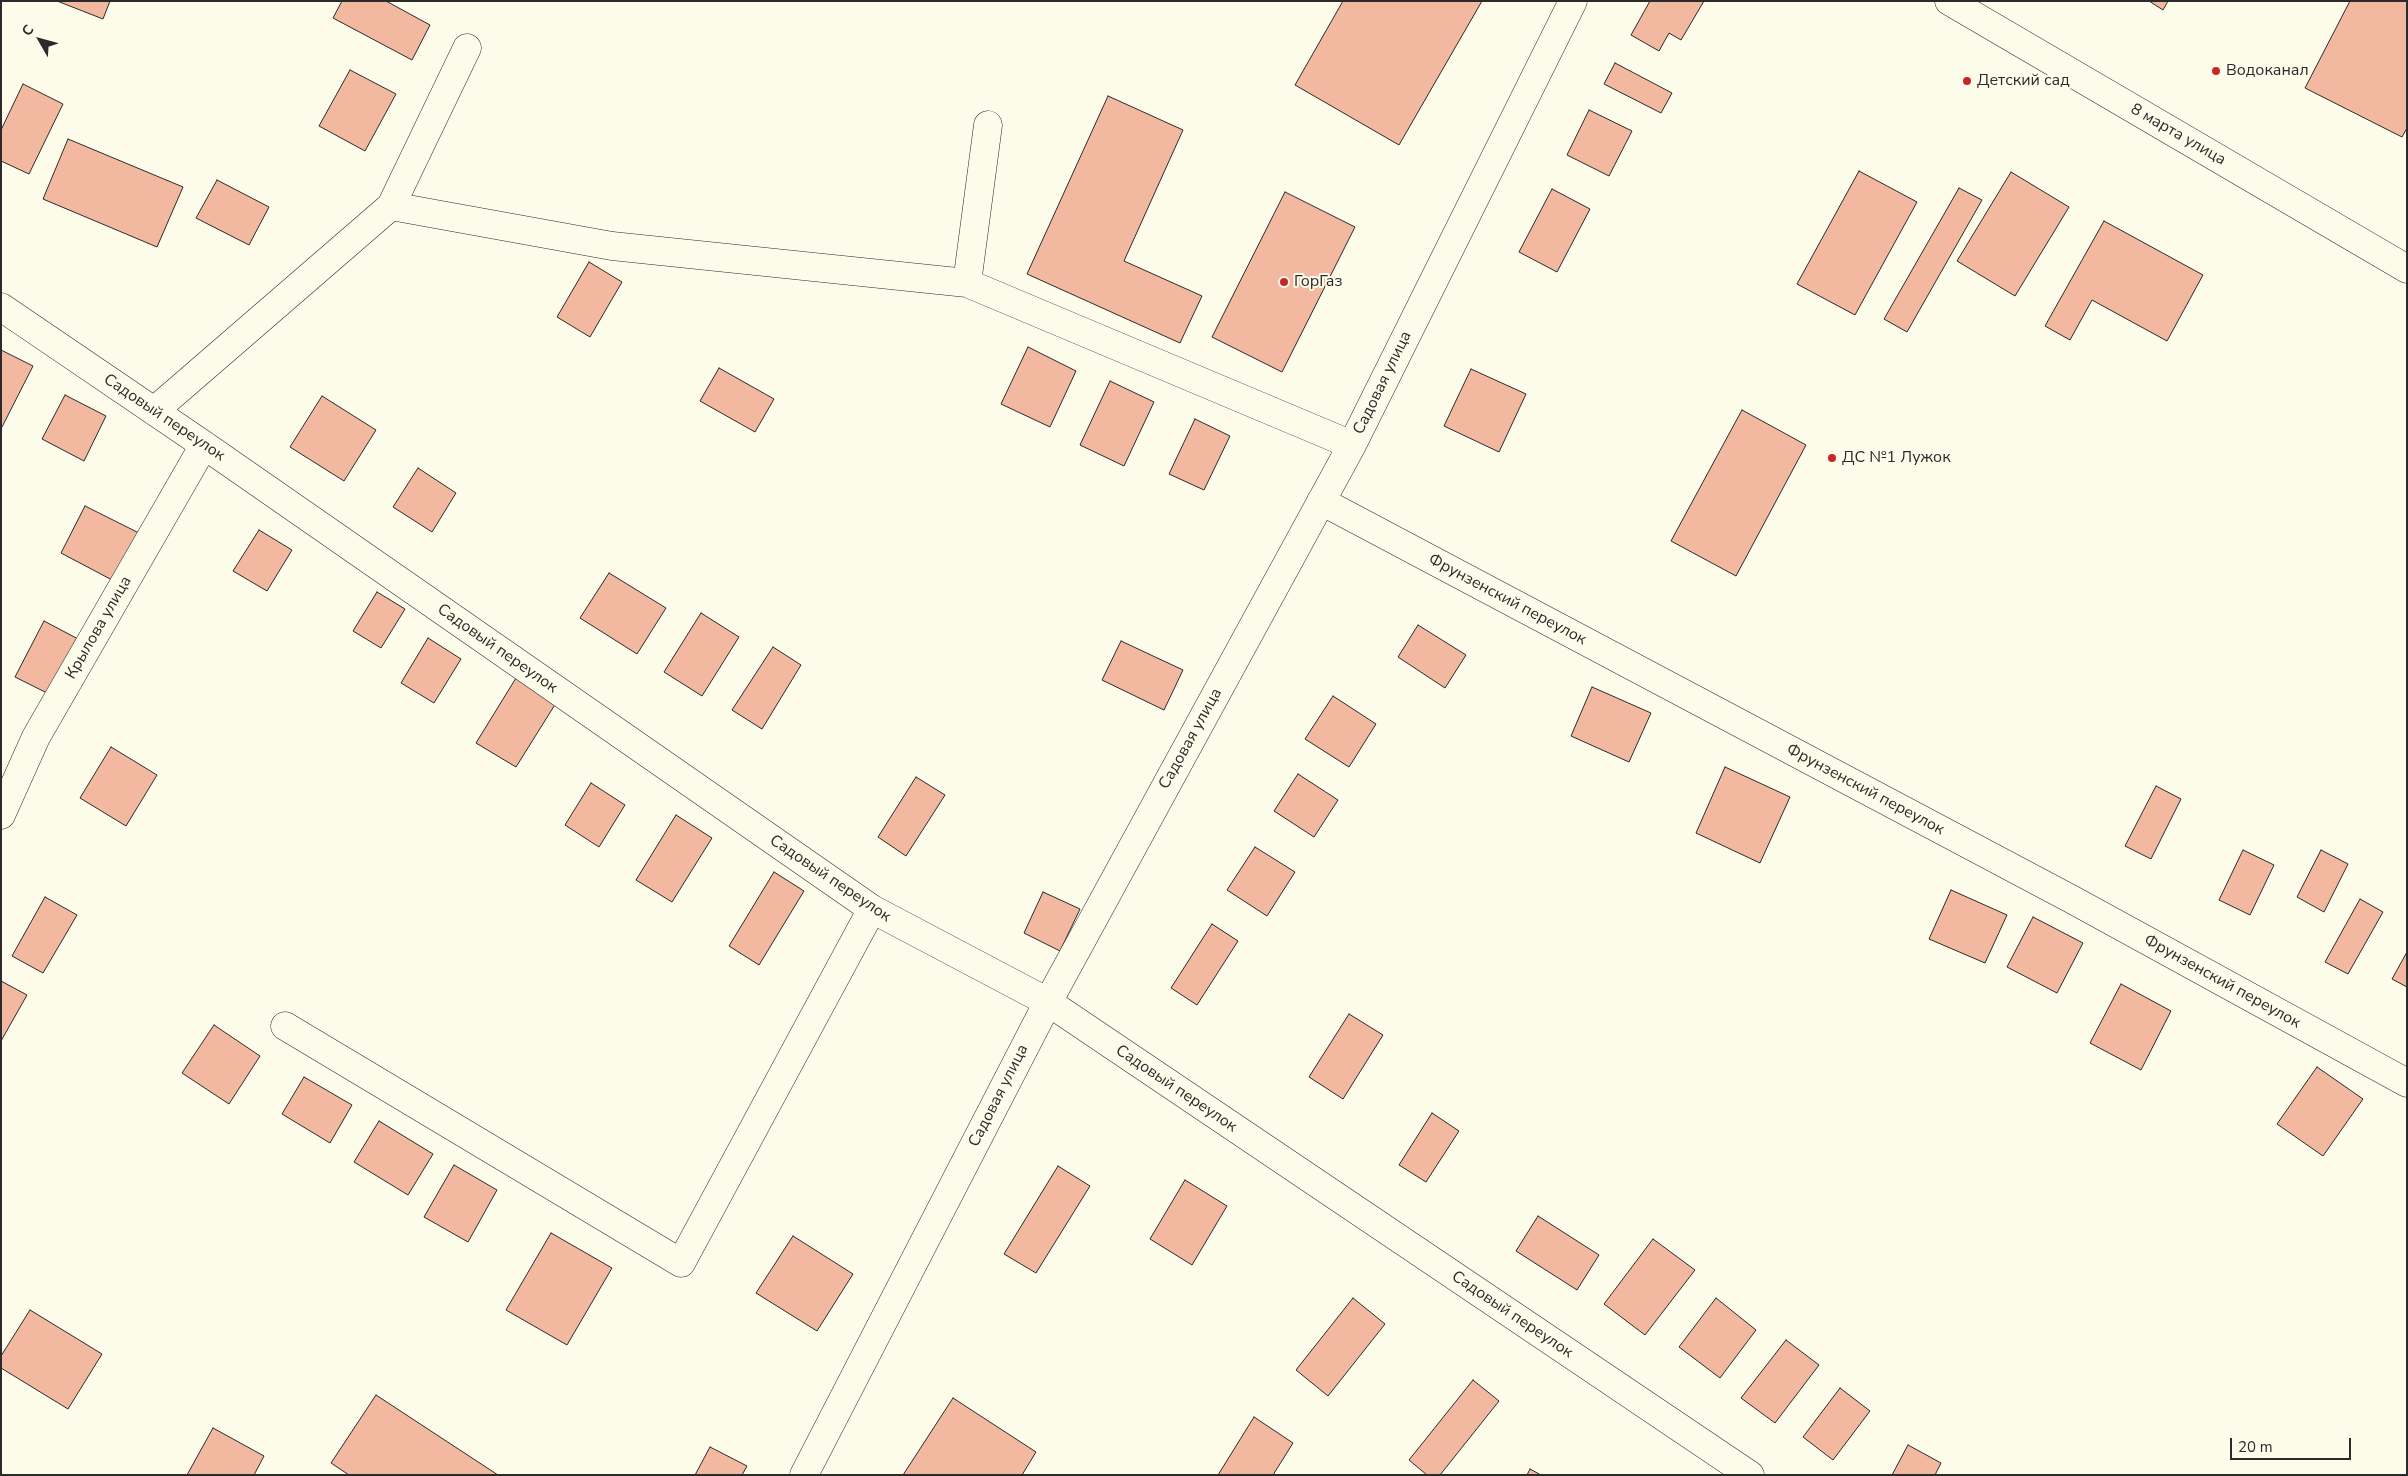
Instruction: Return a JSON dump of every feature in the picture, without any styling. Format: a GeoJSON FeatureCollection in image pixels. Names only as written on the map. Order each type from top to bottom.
{"type":"FeatureCollection","features":[{"type":"Feature","properties":{"kind":"street","name":"Садовая улица"},"geometry":{"type":"LineString","coordinates":[[804,1475],[1048,1002],[1352,445],[1573,1]]}},
{"type":"Feature","properties":{"kind":"street","name":"8 марта улица"},"geometry":{"type":"LineString","coordinates":[[1949,1],[2407,268]]}},
{"type":"Feature","properties":{"kind":"street"},"geometry":{"type":"LineString","coordinates":[[154,410],[391,206],[466,48]]}},
{"type":"Feature","properties":{"kind":"street"},"geometry":{"type":"LineString","coordinates":[[967,283],[988,125]]}},
{"type":"Feature","properties":{"kind":"street"},"geometry":{"type":"LineString","coordinates":[[391,206],[612,246],[967,283],[1352,445]]}},
{"type":"Feature","properties":{"kind":"street","name":"Садовый переулок"},"geometry":{"type":"LineString","coordinates":[[1,307],[154,410],[872,910],[1048,1002],[1750,1475]]}},
{"type":"Feature","properties":{"kind":"street","name":"Крылова улица"},"geometry":{"type":"LineString","coordinates":[[1,815],[36,737],[204,445]]}},
{"type":"Feature","properties":{"kind":"street","name":"Фрунзенский переулок"},"geometry":{"type":"LineString","coordinates":[[1321,501],[2073,900],[2407,1083]]}},
{"type":"Feature","properties":{"kind":"street"},"geometry":{"type":"LineString","coordinates":[[285,1026],[681,1263],[872,910]]}},
{"type":"Feature","properties":{"kind":"building"},"geometry":{"type":"Polygon","coordinates":[[[57,1],[110,1],[103,19],[57,1]]]}},
{"type":"Feature","properties":{"kind":"building"},"geometry":{"type":"Polygon","coordinates":[[[342,1],[386,1],[430,25],[412,60],[333,18],[342,1]]]}},
{"type":"Feature","properties":{"kind":"building"},"geometry":{"type":"Polygon","coordinates":[[[1343,1],[1482,1],[1399,145],[1295,85],[1343,1]]]}},
{"type":"Feature","properties":{"kind":"building"},"geometry":{"type":"Polygon","coordinates":[[[1650,1],[1704,1],[1681,40],[1669,33],[1659,51],[1631,35],[1650,1]]]}},
{"type":"Feature","properties":{"kind":"building"},"geometry":{"type":"Polygon","coordinates":[[[2149,1],[2168,1],[2163,10],[2149,1]]]}},
{"type":"Feature","properties":{"kind":"building"},"geometry":{"type":"Polygon","coordinates":[[[2350,1],[2407,1],[2407,128],[2402,137],[2305,88],[2350,1]]]}},
{"type":"Feature","properties":{"kind":"building"},"geometry":{"type":"Polygon","coordinates":[[[1615,63],[1672,93],[1661,113],[1604,84],[1615,63]]]}},
{"type":"Feature","properties":{"kind":"building"},"geometry":{"type":"Polygon","coordinates":[[[350,70],[396,94],[365,151],[319,126],[350,70]]]}},
{"type":"Feature","properties":{"kind":"building"},"geometry":{"type":"Polygon","coordinates":[[[23,84],[63,104],[29,174],[1,161],[1,130],[23,84]]]}},
{"type":"Feature","properties":{"kind":"building"},"geometry":{"type":"Polygon","coordinates":[[[1108,96],[1183,130],[1124,261],[1202,296],[1180,343],[1027,274],[1108,96]]]}},
{"type":"Feature","properties":{"kind":"building"},"geometry":{"type":"Polygon","coordinates":[[[1589,110],[1632,131],[1609,176],[1567,155],[1589,110]]]}},
{"type":"Feature","properties":{"kind":"building"},"geometry":{"type":"Polygon","coordinates":[[[68,139],[183,187],[157,247],[43,199],[68,139]]]}},
{"type":"Feature","properties":{"kind":"building"},"geometry":{"type":"Polygon","coordinates":[[[1859,171],[1917,202],[1855,315],[1797,284],[1859,171]]]}},
{"type":"Feature","properties":{"kind":"building"},"geometry":{"type":"Polygon","coordinates":[[[2011,172],[2069,207],[2015,296],[1957,261],[2011,172]]]}},
{"type":"Feature","properties":{"kind":"building"},"geometry":{"type":"Polygon","coordinates":[[[217,180],[269,207],[249,245],[196,218],[217,180]]]}},
{"type":"Feature","properties":{"kind":"building"},"geometry":{"type":"Polygon","coordinates":[[[1959,188],[1982,200],[1907,332],[1884,319],[1959,188]]]}},
{"type":"Feature","properties":{"kind":"building"},"geometry":{"type":"Polygon","coordinates":[[[1552,189],[1590,209],[1557,272],[1519,252],[1552,189]]]}},
{"type":"Feature","properties":{"kind":"building","name":"ГорГаз"},"geometry":{"type":"Polygon","coordinates":[[[1285,192],[1355,227],[1282,372],[1212,337],[1285,192]]]}},
{"type":"Feature","properties":{"kind":"building"},"geometry":{"type":"Polygon","coordinates":[[[2104,221],[2203,275],[2167,341],[2092,300],[2070,340],[2045,326],[2104,221]]]}},
{"type":"Feature","properties":{"kind":"building"},"geometry":{"type":"Polygon","coordinates":[[[589,262],[622,282],[590,337],[557,317],[589,262]]]}},
{"type":"Feature","properties":{"kind":"building"},"geometry":{"type":"Polygon","coordinates":[[[1028,347],[1076,371],[1050,427],[1001,404],[1028,347]]]}},
{"type":"Feature","properties":{"kind":"building"},"geometry":{"type":"Polygon","coordinates":[[[1,350],[33,366],[2,427],[1,427],[1,350]]]}},
{"type":"Feature","properties":{"kind":"building"},"geometry":{"type":"Polygon","coordinates":[[[719,368],[774,399],[755,432],[700,401],[719,368]]]}},
{"type":"Feature","properties":{"kind":"building"},"geometry":{"type":"Polygon","coordinates":[[[1471,369],[1526,394],[1499,452],[1444,426],[1471,369]]]}},
{"type":"Feature","properties":{"kind":"building"},"geometry":{"type":"Polygon","coordinates":[[[1110,381],[1154,402],[1124,466],[1080,445],[1110,381]]]}},
{"type":"Feature","properties":{"kind":"building"},"geometry":{"type":"Polygon","coordinates":[[[65,395],[106,416],[84,461],[42,439],[65,395]]]}},
{"type":"Feature","properties":{"kind":"building"},"geometry":{"type":"Polygon","coordinates":[[[322,396],[376,430],[344,481],[290,447],[322,396]]]}},
{"type":"Feature","properties":{"kind":"building"},"geometry":{"type":"Polygon","coordinates":[[[1742,410],[1806,445],[1736,576],[1671,541],[1742,410]]]}},
{"type":"Feature","properties":{"kind":"building"},"geometry":{"type":"Polygon","coordinates":[[[1195,419],[1230,436],[1204,490],[1169,474],[1195,419]]]}},
{"type":"Feature","properties":{"kind":"building"},"geometry":{"type":"Polygon","coordinates":[[[418,468],[456,493],[432,532],[393,507],[418,468]]]}},
{"type":"Feature","properties":{"kind":"building"},"geometry":{"type":"Polygon","coordinates":[[[85,506],[139,533],[114,581],[61,553],[85,506]]]}},
{"type":"Feature","properties":{"kind":"building"},"geometry":{"type":"Polygon","coordinates":[[[259,530],[292,550],[267,591],[233,571],[259,530]]]}},
{"type":"Feature","properties":{"kind":"building"},"geometry":{"type":"Polygon","coordinates":[[[609,573],[666,608],[637,654],[580,618],[609,573]]]}},
{"type":"Feature","properties":{"kind":"building"},"geometry":{"type":"Polygon","coordinates":[[[377,592],[405,609],[381,648],[353,631],[377,592]]]}},
{"type":"Feature","properties":{"kind":"building"},"geometry":{"type":"Polygon","coordinates":[[[701,613],[739,637],[702,696],[664,672],[701,613]]]}},
{"type":"Feature","properties":{"kind":"building"},"geometry":{"type":"Polygon","coordinates":[[[44,621],[80,640],[51,695],[15,677],[44,621]]]}},
{"type":"Feature","properties":{"kind":"building"},"geometry":{"type":"Polygon","coordinates":[[[1418,625],[1466,655],[1445,688],[1398,657],[1418,625]]]}},
{"type":"Feature","properties":{"kind":"building"},"geometry":{"type":"Polygon","coordinates":[[[428,638],[461,659],[434,703],[401,683],[428,638]]]}},
{"type":"Feature","properties":{"kind":"building"},"geometry":{"type":"Polygon","coordinates":[[[1121,641],[1183,670],[1164,710],[1102,680],[1121,641]]]}},
{"type":"Feature","properties":{"kind":"building"},"geometry":{"type":"Polygon","coordinates":[[[773,647],[801,665],[762,729],[732,710],[773,647]]]}},
{"type":"Feature","properties":{"kind":"building"},"geometry":{"type":"Polygon","coordinates":[[[516,678],[556,703],[516,767],[476,743],[516,678]]]}},
{"type":"Feature","properties":{"kind":"building"},"geometry":{"type":"Polygon","coordinates":[[[1592,687],[1651,713],[1629,762],[1571,736],[1592,687]]]}},
{"type":"Feature","properties":{"kind":"building"},"geometry":{"type":"Polygon","coordinates":[[[1333,696],[1376,724],[1349,767],[1305,739],[1333,696]]]}},
{"type":"Feature","properties":{"kind":"building"},"geometry":{"type":"Polygon","coordinates":[[[111,747],[157,775],[126,826],[80,798],[111,747]]]}},
{"type":"Feature","properties":{"kind":"building"},"geometry":{"type":"Polygon","coordinates":[[[1725,767],[1790,797],[1760,863],[1696,833],[1725,767]]]}},
{"type":"Feature","properties":{"kind":"building"},"geometry":{"type":"Polygon","coordinates":[[[1298,774],[1338,800],[1314,837],[1274,811],[1298,774]]]}},
{"type":"Feature","properties":{"kind":"building"},"geometry":{"type":"Polygon","coordinates":[[[916,777],[945,795],[906,856],[878,837],[916,777]]]}},
{"type":"Feature","properties":{"kind":"building"},"geometry":{"type":"Polygon","coordinates":[[[591,783],[625,805],[599,847],[565,825],[591,783]]]}},
{"type":"Feature","properties":{"kind":"building"},"geometry":{"type":"Polygon","coordinates":[[[2156,786],[2181,799],[2151,859],[2125,846],[2156,786]]]}},
{"type":"Feature","properties":{"kind":"building"},"geometry":{"type":"Polygon","coordinates":[[[676,815],[712,838],[672,902],[636,880],[676,815]]]}},
{"type":"Feature","properties":{"kind":"building"},"geometry":{"type":"Polygon","coordinates":[[[1255,847],[1295,872],[1267,916],[1227,890],[1255,847]]]}},
{"type":"Feature","properties":{"kind":"building"},"geometry":{"type":"Polygon","coordinates":[[[2243,850],[2274,865],[2250,915],[2219,900],[2243,850]]]}},
{"type":"Feature","properties":{"kind":"building"},"geometry":{"type":"Polygon","coordinates":[[[2321,850],[2348,864],[2324,912],[2297,897],[2321,850]]]}},
{"type":"Feature","properties":{"kind":"building"},"geometry":{"type":"Polygon","coordinates":[[[774,872],[804,891],[759,965],[729,946],[774,872]]]}},
{"type":"Feature","properties":{"kind":"building"},"geometry":{"type":"Polygon","coordinates":[[[1951,890],[2007,915],[1985,963],[1929,939],[1951,890]]]}},
{"type":"Feature","properties":{"kind":"building"},"geometry":{"type":"Polygon","coordinates":[[[1043,892],[1080,909],[1060,951],[1024,933],[1043,892]]]}},
{"type":"Feature","properties":{"kind":"building"},"geometry":{"type":"Polygon","coordinates":[[[45,897],[77,915],[43,973],[12,956],[45,897]]]}},
{"type":"Feature","properties":{"kind":"building"},"geometry":{"type":"Polygon","coordinates":[[[2360,899],[2383,912],[2348,974],[2325,962],[2360,899]]]}},
{"type":"Feature","properties":{"kind":"building"},"geometry":{"type":"Polygon","coordinates":[[[2033,917],[2083,943],[2057,993],[2007,967],[2033,917]]]}},
{"type":"Feature","properties":{"kind":"building"},"geometry":{"type":"Polygon","coordinates":[[[1212,924],[1238,941],[1197,1005],[1171,988],[1212,924]]]}},
{"type":"Feature","properties":{"kind":"building"},"geometry":{"type":"Polygon","coordinates":[[[2407,952],[2407,987],[2392,979],[2407,952]]]}},
{"type":"Feature","properties":{"kind":"building"},"geometry":{"type":"Polygon","coordinates":[[[1,981],[27,995],[1,1041],[1,981]]]}},
{"type":"Feature","properties":{"kind":"building"},"geometry":{"type":"Polygon","coordinates":[[[2121,984],[2171,1011],[2141,1070],[2090,1043],[2121,984]]]}},
{"type":"Feature","properties":{"kind":"building"},"geometry":{"type":"Polygon","coordinates":[[[1349,1014],[1383,1035],[1343,1099],[1309,1077],[1349,1014]]]}},
{"type":"Feature","properties":{"kind":"building"},"geometry":{"type":"Polygon","coordinates":[[[214,1025],[260,1056],[229,1104],[182,1073],[214,1025]]]}},
{"type":"Feature","properties":{"kind":"building"},"geometry":{"type":"Polygon","coordinates":[[[2317,1067],[2363,1099],[2323,1156],[2277,1124],[2317,1067]]]}},
{"type":"Feature","properties":{"kind":"building"},"geometry":{"type":"Polygon","coordinates":[[[304,1077],[352,1105],[330,1143],[282,1114],[304,1077]]]}},
{"type":"Feature","properties":{"kind":"building"},"geometry":{"type":"Polygon","coordinates":[[[1432,1113],[1459,1131],[1426,1182],[1399,1165],[1432,1113]]]}},
{"type":"Feature","properties":{"kind":"building"},"geometry":{"type":"Polygon","coordinates":[[[379,1121],[433,1154],[408,1195],[354,1162],[379,1121]]]}},
{"type":"Feature","properties":{"kind":"building"},"geometry":{"type":"Polygon","coordinates":[[[454,1165],[497,1190],[468,1242],[424,1217],[454,1165]]]}},
{"type":"Feature","properties":{"kind":"building"},"geometry":{"type":"Polygon","coordinates":[[[1058,1166],[1090,1186],[1036,1273],[1004,1254],[1058,1166]]]}},
{"type":"Feature","properties":{"kind":"building"},"geometry":{"type":"Polygon","coordinates":[[[1185,1180],[1227,1206],[1192,1265],[1150,1239],[1185,1180]]]}},
{"type":"Feature","properties":{"kind":"building"},"geometry":{"type":"Polygon","coordinates":[[[1538,1216],[1599,1255],[1577,1290],[1516,1251],[1538,1216]]]}},
{"type":"Feature","properties":{"kind":"building"},"geometry":{"type":"Polygon","coordinates":[[[551,1233],[612,1268],[567,1345],[506,1310],[551,1233]]]}},
{"type":"Feature","properties":{"kind":"building"},"geometry":{"type":"Polygon","coordinates":[[[793,1236],[853,1274],[817,1331],[756,1293],[793,1236]]]}},
{"type":"Feature","properties":{"kind":"building"},"geometry":{"type":"Polygon","coordinates":[[[1653,1239],[1695,1270],[1645,1335],[1604,1304],[1653,1239]]]}},
{"type":"Feature","properties":{"kind":"building"},"geometry":{"type":"Polygon","coordinates":[[[1353,1298],[1385,1324],[1328,1396],[1296,1370],[1353,1298]]]}},
{"type":"Feature","properties":{"kind":"building"},"geometry":{"type":"Polygon","coordinates":[[[1716,1298],[1756,1330],[1720,1378],[1679,1347],[1716,1298]]]}},
{"type":"Feature","properties":{"kind":"building"},"geometry":{"type":"Polygon","coordinates":[[[30,1310],[102,1354],[68,1409],[1,1368],[1,1356],[30,1310]]]}},
{"type":"Feature","properties":{"kind":"building"},"geometry":{"type":"Polygon","coordinates":[[[1786,1340],[1819,1365],[1775,1423],[1741,1398],[1786,1340]]]}},
{"type":"Feature","properties":{"kind":"building"},"geometry":{"type":"Polygon","coordinates":[[[1473,1380],[1499,1401],[1440,1475],[1427,1475],[1409,1460],[1473,1380]]]}},
{"type":"Feature","properties":{"kind":"building"},"geometry":{"type":"Polygon","coordinates":[[[1840,1388],[1870,1411],[1833,1460],[1803,1437],[1840,1388]]]}},
{"type":"Feature","properties":{"kind":"building"},"geometry":{"type":"Polygon","coordinates":[[[376,1395],[498,1475],[349,1475],[331,1463],[376,1395]]]}},
{"type":"Feature","properties":{"kind":"building"},"geometry":{"type":"Polygon","coordinates":[[[953,1398],[1036,1452],[1022,1475],[903,1475],[953,1398]]]}},
{"type":"Feature","properties":{"kind":"building"},"geometry":{"type":"Polygon","coordinates":[[[1254,1417],[1293,1443],[1273,1475],[1218,1475],[1254,1417]]]}},
{"type":"Feature","properties":{"kind":"building"},"geometry":{"type":"Polygon","coordinates":[[[213,1428],[264,1456],[254,1475],[187,1475],[213,1428]]]}},
{"type":"Feature","properties":{"kind":"building"},"geometry":{"type":"Polygon","coordinates":[[[1908,1445],[1941,1463],[1935,1475],[1892,1475],[1908,1445]]]}},
{"type":"Feature","properties":{"kind":"building"},"geometry":{"type":"Polygon","coordinates":[[[710,1447],[747,1466],[742,1475],[695,1475],[710,1447]]]}},
{"type":"Feature","properties":{"kind":"building"},"geometry":{"type":"Polygon","coordinates":[[[1530,1469],[1541,1475],[1527,1475],[1530,1469]]]}},
{"type":"Feature","properties":{"kind":"place","name":"Водоканал"},"geometry":{"type":"Point","coordinates":[2216,71]}},
{"type":"Feature","properties":{"kind":"place","name":"Детский сад"},"geometry":{"type":"Point","coordinates":[1967,81]}},
{"type":"Feature","properties":{"kind":"place","name":"ГорГаз"},"geometry":{"type":"Point","coordinates":[1284,282]}},
{"type":"Feature","properties":{"kind":"place","name":"ДС №1 Лужок"},"geometry":{"type":"Point","coordinates":[1832,458]}}]}
